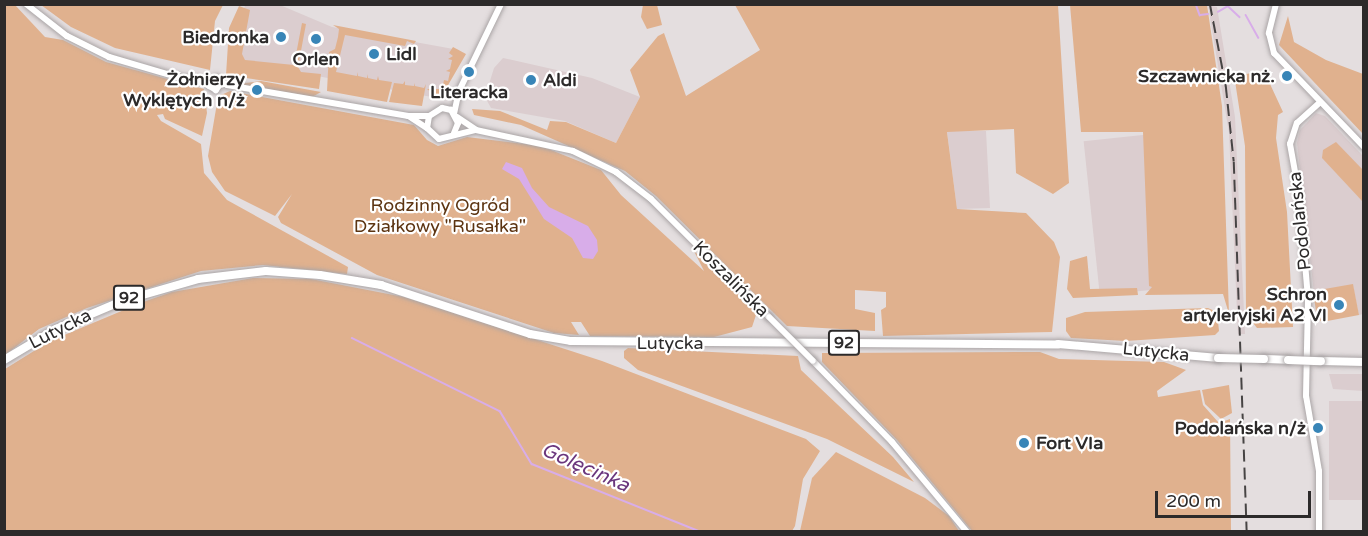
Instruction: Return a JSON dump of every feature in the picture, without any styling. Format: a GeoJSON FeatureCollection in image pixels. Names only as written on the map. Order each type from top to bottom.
{"type":"FeatureCollection","features":[{"type":"Feature","properties":{"kind":"main road","name":"Lutycka"},"geometry":{"type":"LineString","coordinates":[[4,360],[56,329],[122,301],[198,279],[266,271],[320,274],[381,285],[530,334],[564,340],[1058,344],[1218,358],[1364,362]]}},
{"type":"Feature","properties":{"kind":"street"},"geometry":{"type":"LineString","coordinates":[[26,4],[67,36],[103,54],[157,72],[207,82],[216,78],[223,85],[408,116],[429,116],[442,108],[459,92]]}},
{"type":"Feature","properties":{"kind":"street"},"geometry":{"type":"LineString","coordinates":[[408,116],[439,139],[454,133],[459,92],[501,4]]}},
{"type":"Feature","properties":{"kind":"street"},"geometry":{"type":"LineString","coordinates":[[1276,4],[1269,27],[1270,44],[1282,62],[1364,147]]}},
{"type":"Feature","properties":{"kind":"street","name":"Podolańska"},"geometry":{"type":"LineString","coordinates":[[1319,531],[1318,471],[1306,396],[1308,298],[1299,194],[1290,144],[1297,123],[1320,102]]}},
{"type":"Feature","properties":{"kind":"street"},"geometry":{"type":"LineString","coordinates":[[442,108],[456,116]]}},
{"type":"Feature","properties":{"kind":"street"},"geometry":{"type":"LineString","coordinates":[[427,128],[429,116]]}},
{"type":"Feature","properties":{"kind":"street","name":"Koszalińska"},"geometry":{"type":"LineString","coordinates":[[456,116],[476,130]]}},
{"type":"Feature","properties":{"kind":"street","name":"Koszalińska"},"geometry":{"type":"LineString","coordinates":[[454,133],[476,130],[559,147],[616,172],[651,199],[892,441],[967,531]]}},
{"type":"Feature","properties":{"kind":"shaded area"},"geometry":{"type":"Polygon","coordinates":[[[246,4],[280,5],[332,27],[459,50],[461,54],[443,91],[432,97],[240,62],[242,12],[246,4]]]}},
{"type":"Feature","properties":{"kind":"shaded area"},"geometry":{"type":"Polygon","coordinates":[[[1208,5],[1217,7],[1235,117],[1245,334],[1238,334],[1229,133],[1208,5]]]}},
{"type":"Feature","properties":{"kind":"shaded area"},"geometry":{"type":"Polygon","coordinates":[[[503,58],[592,78],[640,97],[616,143],[565,121],[491,108],[485,97],[494,68],[503,58]]]}},
{"type":"Feature","properties":{"kind":"shaded area"},"geometry":{"type":"Polygon","coordinates":[[[1316,113],[1325,116],[1363,156],[1363,314],[1359,315],[1353,286],[1314,293],[1297,143],[1300,130],[1316,113]]]}},
{"type":"Feature","properties":{"kind":"shaded area"},"geometry":{"type":"Polygon","coordinates":[[[1199,129],[1215,283],[1100,295],[1084,141],[1199,129]]]}},
{"type":"Feature","properties":{"kind":"shaded area"},"geometry":{"type":"Polygon","coordinates":[[[947,131],[986,131],[990,208],[957,209],[947,131]]]}},
{"type":"Feature","properties":{"kind":"shaded area"},"geometry":{"type":"Polygon","coordinates":[[[506,162],[522,168],[532,188],[549,207],[588,226],[597,240],[598,251],[593,259],[583,258],[572,238],[544,219],[519,179],[502,169],[506,162]]]}},
{"type":"Feature","properties":{"kind":"shaded area"},"geometry":{"type":"Polygon","coordinates":[[[1329,374],[1363,374],[1363,391],[1333,389],[1329,374]]]}},
{"type":"Feature","properties":{"kind":"shaded area"},"geometry":{"type":"Polygon","coordinates":[[[1329,401],[1363,401],[1363,500],[1329,500],[1329,401]]]}},
{"type":"Feature","properties":{"kind":"green space"},"geometry":{"type":"Polygon","coordinates":[[[5,5],[15,5],[45,37],[63,40],[106,62],[204,89],[207,113],[202,136],[165,119],[163,114],[157,115],[161,121],[201,144],[204,173],[227,200],[348,267],[347,274],[263,265],[201,271],[87,308],[39,329],[5,355],[5,5]]]}},
{"type":"Feature","properties":{"kind":"green space"},"geometry":{"type":"Polygon","coordinates":[[[41,5],[223,5],[215,21],[210,70],[115,48],[71,27],[41,5]]]}},
{"type":"Feature","properties":{"kind":"green space"},"geometry":{"type":"Polygon","coordinates":[[[643,5],[657,5],[662,25],[647,29],[641,17],[643,5]]]}},
{"type":"Feature","properties":{"kind":"green space"},"geometry":{"type":"Polygon","coordinates":[[[735,5],[1058,5],[1069,183],[1053,194],[1016,173],[1014,129],[947,132],[957,209],[1026,213],[1054,242],[1060,257],[1052,332],[883,336],[881,310],[886,307],[886,292],[855,290],[855,309],[875,313],[875,331],[787,326],[656,196],[625,171],[521,125],[474,115],[472,109],[500,111],[547,130],[550,121],[566,122],[616,143],[640,97],[630,70],[658,36],[664,33],[686,96],[760,50],[735,5]]]}},
{"type":"Feature","properties":{"kind":"green space"},"geometry":{"type":"Polygon","coordinates":[[[1070,5],[1207,5],[1222,106],[1229,314],[1223,294],[1145,295],[1152,287],[1149,286],[1143,132],[1081,132],[1070,5]]]}},
{"type":"Feature","properties":{"kind":"green space"},"geometry":{"type":"Polygon","coordinates":[[[239,6],[250,10],[242,54],[245,60],[294,65],[302,23],[306,24],[298,67],[301,72],[321,74],[319,89],[226,75],[229,28],[239,6]]]}},
{"type":"Feature","properties":{"kind":"green space"},"geometry":{"type":"Polygon","coordinates":[[[1288,16],[1294,42],[1326,60],[1363,74],[1363,134],[1279,45],[1288,16]]]}},
{"type":"Feature","properties":{"kind":"green space"},"geometry":{"type":"Polygon","coordinates":[[[333,25],[416,41],[414,44],[407,41],[405,46],[345,35],[336,72],[357,76],[358,72],[358,76],[367,78],[368,74],[368,78],[377,80],[378,76],[379,80],[392,82],[387,102],[327,91],[329,52],[335,49],[339,29],[333,25]]]}},
{"type":"Feature","properties":{"kind":"green space"},"geometry":{"type":"Polygon","coordinates":[[[453,47],[466,54],[440,99],[427,89],[442,89],[444,80],[448,81],[450,72],[446,71],[450,69],[452,60],[448,59],[453,56],[449,53],[453,47]]]}},
{"type":"Feature","properties":{"kind":"green space"},"geometry":{"type":"Polygon","coordinates":[[[1264,71],[1283,112],[1278,115],[1276,138],[1287,212],[1293,327],[1257,328],[1246,314],[1245,146],[1235,81],[1246,74],[1264,71]]]}},
{"type":"Feature","properties":{"kind":"green space"},"geometry":{"type":"Polygon","coordinates":[[[261,81],[321,92],[312,97],[238,84],[261,81]]]}},
{"type":"Feature","properties":{"kind":"green space"},"geometry":{"type":"Polygon","coordinates":[[[405,81],[405,85],[414,86],[415,83],[415,86],[424,88],[426,84],[422,106],[389,102],[394,83],[403,84],[405,81]]]}},
{"type":"Feature","properties":{"kind":"green space","name":"Rodzinny Ogród Działkowy \"Rusałka\""},"geometry":{"type":"Polygon","coordinates":[[[230,91],[414,125],[427,140],[438,146],[467,137],[541,146],[601,170],[621,195],[704,271],[694,251],[757,312],[752,327],[714,337],[590,336],[581,322],[571,322],[579,335],[554,333],[377,275],[281,223],[278,217],[292,194],[275,216],[225,191],[212,172],[208,156],[216,109],[221,95],[230,91]]]}},
{"type":"Feature","properties":{"kind":"green space"},"geometry":{"type":"Polygon","coordinates":[[[1336,142],[1363,170],[1363,202],[1322,158],[1323,150],[1336,142]]]}},
{"type":"Feature","properties":{"kind":"green space"},"geometry":{"type":"Polygon","coordinates":[[[1087,256],[1090,289],[1137,288],[1138,295],[1073,298],[1067,289],[1070,261],[1087,256]]]}},
{"type":"Feature","properties":{"kind":"green space"},"geometry":{"type":"Polygon","coordinates":[[[253,278],[311,279],[404,297],[602,361],[806,439],[820,451],[803,479],[795,526],[792,531],[5,532],[5,369],[50,341],[143,302],[172,292],[253,278]]]}},
{"type":"Feature","properties":{"kind":"green space"},"geometry":{"type":"Polygon","coordinates":[[[1353,284],[1359,315],[1322,322],[1317,318],[1313,291],[1353,284]]]}},
{"type":"Feature","properties":{"kind":"green space"},"geometry":{"type":"Polygon","coordinates":[[[1208,308],[1217,312],[1219,331],[1215,335],[1126,341],[1071,338],[1066,331],[1066,318],[1085,312],[1208,308]]]}},
{"type":"Feature","properties":{"kind":"green space"},"geometry":{"type":"Polygon","coordinates":[[[628,348],[798,356],[801,370],[893,457],[914,482],[827,439],[638,370],[624,358],[624,351],[628,348]]]}},
{"type":"Feature","properties":{"kind":"green space"},"geometry":{"type":"Polygon","coordinates":[[[1040,352],[1059,359],[1164,362],[1186,370],[1157,391],[1158,397],[1200,390],[1203,405],[1219,423],[1230,419],[1231,531],[972,531],[897,440],[822,362],[822,353],[1040,352]]]}},
{"type":"Feature","properties":{"kind":"green space"},"geometry":{"type":"Polygon","coordinates":[[[1229,385],[1232,413],[1221,419],[1205,404],[1202,390],[1229,385]]]}},
{"type":"Feature","properties":{"kind":"green space"},"geometry":{"type":"Polygon","coordinates":[[[836,452],[925,498],[949,516],[959,531],[800,531],[812,478],[836,452]]]}},
{"type":"Feature","properties":{"kind":"waterway"},"geometry":{"type":"LineString","coordinates":[[1196,4],[1200,15],[1208,14]]}},
{"type":"Feature","properties":{"kind":"waterway"},"geometry":{"type":"LineString","coordinates":[[1218,12],[1228,6],[1240,17]]}},
{"type":"Feature","properties":{"kind":"waterway"},"geometry":{"type":"LineString","coordinates":[[1246,15],[1259,38]]}},
{"type":"Feature","properties":{"kind":"waterway","name":"Golęcinka"},"geometry":{"type":"LineString","coordinates":[[352,338],[500,411],[532,464],[701,532]]}},
{"type":"Feature","properties":{"kind":"railway"},"geometry":{"type":"LineString","coordinates":[[1210,4],[1226,86],[1234,162],[1247,532]]}},
{"type":"Feature","properties":{"kind":"place","name":"Biedronka"},"geometry":{"type":"Point","coordinates":[281,37]}},
{"type":"Feature","properties":{"kind":"place","name":"Orlen"},"geometry":{"type":"Point","coordinates":[316,39]}},
{"type":"Feature","properties":{"kind":"place","name":"Lidl"},"geometry":{"type":"Point","coordinates":[374,54]}},
{"type":"Feature","properties":{"kind":"place","name":"Literacka"},"geometry":{"type":"Point","coordinates":[469,72]}},
{"type":"Feature","properties":{"kind":"place","name":"Szczawnicka nż."},"geometry":{"type":"Point","coordinates":[1287,76]}},
{"type":"Feature","properties":{"kind":"place","name":"Aldi"},"geometry":{"type":"Point","coordinates":[531,80]}},
{"type":"Feature","properties":{"kind":"place","name":"Żołnierzy Wyklętych n/ż"},"geometry":{"type":"Point","coordinates":[257,90]}},
{"type":"Feature","properties":{"kind":"place","name":"Schron artyleryjski A2 VI"},"geometry":{"type":"Point","coordinates":[1339,305]}},
{"type":"Feature","properties":{"kind":"place","name":"Podolańska n/ż"},"geometry":{"type":"Point","coordinates":[1318,428]}},
{"type":"Feature","properties":{"kind":"place","name":"Fort VIa"},"geometry":{"type":"Point","coordinates":[1024,443]}}]}
